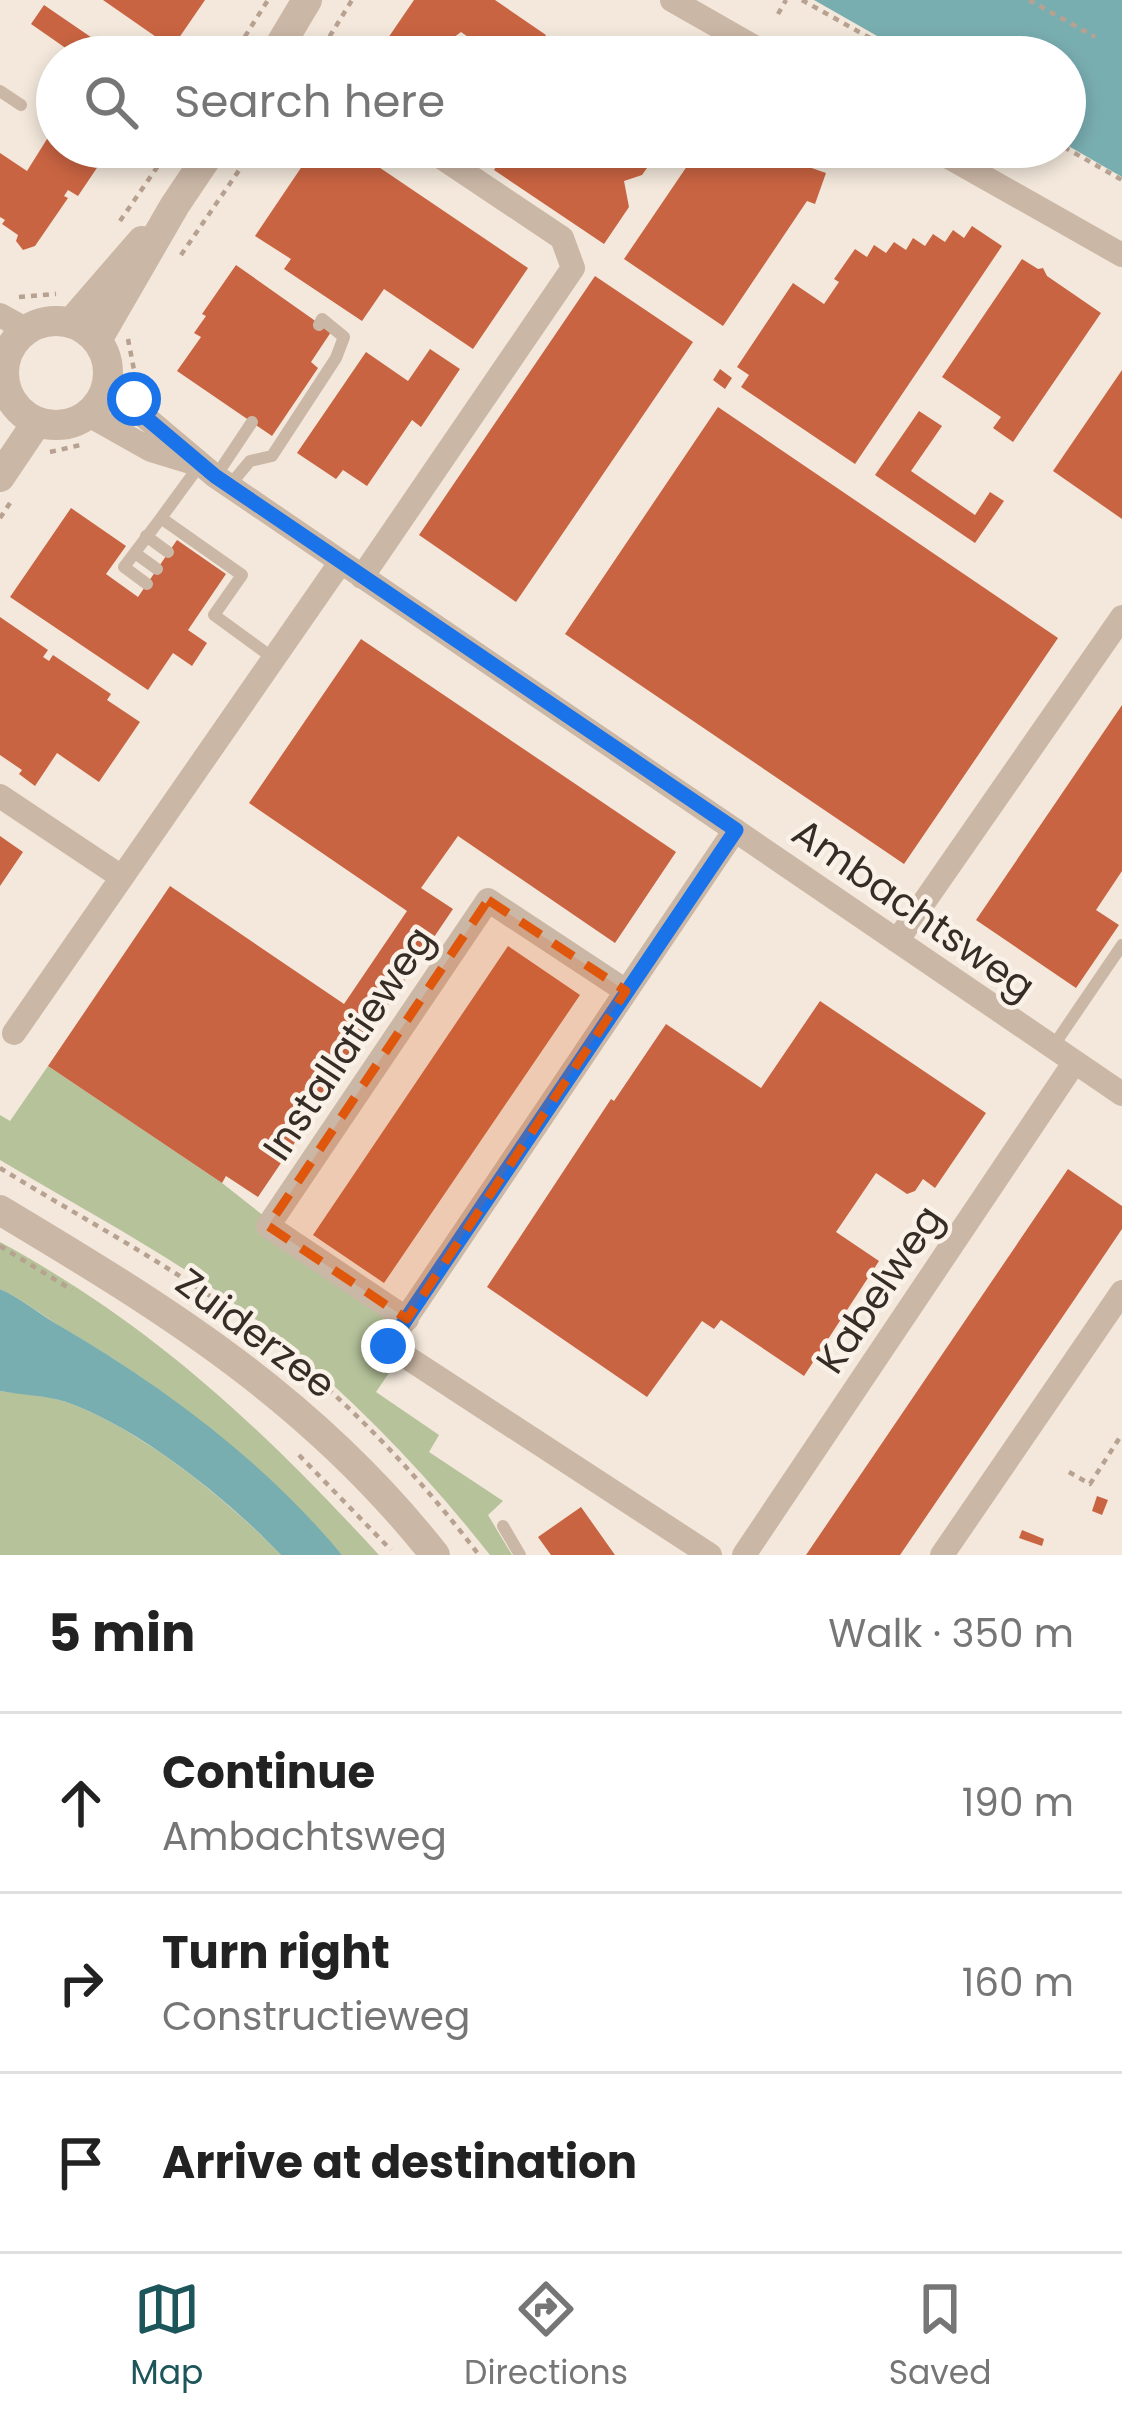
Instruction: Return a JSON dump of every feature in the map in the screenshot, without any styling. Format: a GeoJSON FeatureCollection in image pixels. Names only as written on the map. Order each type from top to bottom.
{"type":"FeatureCollection","features":[{"type":"Feature","properties":{"kind":"street"},"geometry":{"type":"LineString","coordinates":[[290,36],[307,0]]}},
{"type":"Feature","properties":{"kind":"street"},"geometry":{"type":"LineString","coordinates":[[672,0],[735,36]]}},
{"type":"Feature","properties":{"kind":"street"},"geometry":{"type":"LineString","coordinates":[[9,485],[17,418],[3,354],[14,342],[11,314],[50,321],[116,312],[200,168]]}},
{"type":"Feature","properties":{"kind":"street"},"geometry":{"type":"LineString","coordinates":[[362,578],[573,268],[562,238],[457,168]]}},
{"type":"Feature","properties":{"kind":"street"},"geometry":{"type":"LineString","coordinates":[[969,168],[1122,255]]}},
{"type":"Feature","properties":{"kind":"street"},"geometry":{"type":"LineString","coordinates":[[17,418],[65,424],[87,414],[106,385],[104,354],[78,319]]}},
{"type":"Feature","properties":{"kind":"street","name":"Ambachtsweg"},"geometry":{"type":"LineString","coordinates":[[106,385],[215,476],[1122,1094]]}},
{"type":"Feature","properties":{"kind":"street","name":"Ambachtsweg"},"geometry":{"type":"LineString","coordinates":[[87,414],[151,450],[215,476]]}},
{"type":"Feature","properties":{"kind":"street"},"geometry":{"type":"LineString","coordinates":[[14,1034],[340,563]]}},
{"type":"Feature","properties":{"kind":"street"},"geometry":{"type":"LineString","coordinates":[[898,941],[1122,617]]}},
{"type":"Feature","properties":{"kind":"street"},"geometry":{"type":"LineString","coordinates":[[0,796],[120,876]]}},
{"type":"Feature","properties":{"kind":"street"},"geometry":{"type":"LineString","coordinates":[[710,1555],[388,1346],[736,830]]}},
{"type":"Feature","properties":{"kind":"street","name":"Installatieweg"},"geometry":{"type":"LineString","coordinates":[[407,1319],[268,1226],[488,900],[626,991]]}},
{"type":"Feature","properties":{"kind":"street","name":"Kabelweg"},"geometry":{"type":"LineString","coordinates":[[744,1555],[1074,1063]]}},
{"type":"Feature","properties":{"kind":"street","name":"Zuiderzee"},"geometry":{"type":"LineString","coordinates":[[0,1210],[167,1311],[248,1368],[333,1442],[435,1555]]}},
{"type":"Feature","properties":{"kind":"street"},"geometry":{"type":"LineString","coordinates":[[942,1555],[1113,1324],[1122,1292]]}},
{"type":"Feature","properties":{"kind":"lane"},"geometry":{"type":"LineString","coordinates":[[0,91],[21,105]]}},
{"type":"Feature","properties":{"kind":"lane"},"geometry":{"type":"LineString","coordinates":[[147,584],[124,567],[161,518],[215,476],[272,456],[336,358],[344,337],[322,320],[319,325]]}},
{"type":"Feature","properties":{"kind":"lane"},"geometry":{"type":"LineString","coordinates":[[215,476],[252,422]]}},
{"type":"Feature","properties":{"kind":"lane"},"geometry":{"type":"LineString","coordinates":[[161,518],[242,575],[223,590],[212,610],[196,617]]}},
{"type":"Feature","properties":{"kind":"lane"},"geometry":{"type":"LineString","coordinates":[[146,536],[168,552]]}},
{"type":"Feature","properties":{"kind":"lane"},"geometry":{"type":"LineString","coordinates":[[135,553],[157,569]]}},
{"type":"Feature","properties":{"kind":"lane"},"geometry":{"type":"LineString","coordinates":[[212,610],[273,658]]}},
{"type":"Feature","properties":{"kind":"lane","name":"Ambachtsweg"},"geometry":{"type":"LineString","coordinates":[[1052,1048],[1122,945]]}},
{"type":"Feature","properties":{"kind":"lane"},"geometry":{"type":"LineString","coordinates":[[503,1526],[520,1555]]}},
{"type":"Feature","properties":{"kind":"path"},"geometry":{"type":"LineString","coordinates":[[245,36],[268,0]]}},
{"type":"Feature","properties":{"kind":"path"},"geometry":{"type":"LineString","coordinates":[[329,36],[352,0]]}},
{"type":"Feature","properties":{"kind":"path"},"geometry":{"type":"LineString","coordinates":[[778,14],[786,0]]}},
{"type":"Feature","properties":{"kind":"path"},"geometry":{"type":"LineString","coordinates":[[802,0],[866,36]]}},
{"type":"Feature","properties":{"kind":"path"},"geometry":{"type":"LineString","coordinates":[[1029,0],[1095,37]]}},
{"type":"Feature","properties":{"kind":"path"},"geometry":{"type":"LineString","coordinates":[[1086,159],[1122,179]]}},
{"type":"Feature","properties":{"kind":"path"},"geometry":{"type":"LineString","coordinates":[[110,236],[157,168]]}},
{"type":"Feature","properties":{"kind":"path"},"geometry":{"type":"LineString","coordinates":[[181,256],[242,168]]}},
{"type":"Feature","properties":{"kind":"path"},"geometry":{"type":"LineString","coordinates":[[11,314],[78,319]]}},
{"type":"Feature","properties":{"kind":"path"},"geometry":{"type":"LineString","coordinates":[[127,332],[137,384],[132,406]]}},
{"type":"Feature","properties":{"kind":"path"},"geometry":{"type":"LineString","coordinates":[[45,454],[97,442],[116,429]]}},
{"type":"Feature","properties":{"kind":"path"},"geometry":{"type":"LineString","coordinates":[[0,518],[9,485]]}},
{"type":"Feature","properties":{"kind":"path"},"geometry":{"type":"LineString","coordinates":[[0,1246],[82,1296]]}},
{"type":"Feature","properties":{"kind":"path"},"geometry":{"type":"LineString","coordinates":[[1069,1472],[1090,1484],[1122,1434]]}},
{"type":"Feature","properties":{"kind":"path"},"geometry":{"type":"LineString","coordinates":[[298,1454],[395,1555]]}},
{"type":"Feature","properties":{"kind":"highlighted area"},"geometry":{"type":"Polygon","coordinates":[[[488,900],[626,991],[407,1319],[268,1226],[488,900]]]}},
{"type":"Feature","properties":{"kind":"green space"},"geometry":{"type":"Polygon","coordinates":[[[48,1066],[222,1183],[402,1325],[397,1361],[376,1392],[439,1435],[429,1452],[503,1501],[488,1515],[512,1555],[490,1555],[364,1414],[247,1313],[143,1244],[0,1160],[0,1115],[10,1121],[48,1066]]]}},
{"type":"Feature","properties":{"kind":"green space"},"geometry":{"type":"Polygon","coordinates":[[[0,1242],[108,1308],[203,1382],[292,1464],[379,1555],[342,1555],[212,1430],[141,1377],[0,1289],[0,1242]]]}},
{"type":"Feature","properties":{"kind":"green space"},"geometry":{"type":"Polygon","coordinates":[[[0,1391],[66,1402],[123,1429],[209,1489],[281,1555],[0,1555],[0,1391]]]}},
{"type":"Feature","properties":{"kind":"water"},"geometry":{"type":"Polygon","coordinates":[[[814,0],[1122,0],[1122,177],[1086,156],[1086,36],[877,36],[814,0]]]}},
{"type":"Feature","properties":{"kind":"water"},"geometry":{"type":"Polygon","coordinates":[[[0,1289],[134,1372],[209,1427],[279,1487],[342,1555],[281,1555],[209,1489],[123,1429],[66,1402],[0,1391],[0,1289]]]}},
{"type":"Feature","properties":{"kind":"building"},"geometry":{"type":"Polygon","coordinates":[[[103,0],[205,0],[180,36],[155,36],[103,0]]]}},
{"type":"Feature","properties":{"kind":"building"},"geometry":{"type":"Polygon","coordinates":[[[414,0],[495,0],[546,35],[467,36],[461,32],[456,36],[389,36],[414,0]]]}},
{"type":"Feature","properties":{"kind":"building"},"geometry":{"type":"Polygon","coordinates":[[[44,5],[89,36],[48,36],[31,24],[44,5]]]}},
{"type":"Feature","properties":{"kind":"building"},"geometry":{"type":"Polygon","coordinates":[[[0,153],[27,171],[36,157],[36,168],[97,168],[78,196],[68,190],[64,196],[68,198],[35,246],[23,250],[16,241],[18,235],[0,217],[0,153]]]}},
{"type":"Feature","properties":{"kind":"building"},"geometry":{"type":"Polygon","coordinates":[[[301,168],[380,168],[528,268],[473,349],[384,289],[362,321],[284,269],[291,259],[255,236],[301,168]]]}},
{"type":"Feature","properties":{"kind":"building"},"geometry":{"type":"Polygon","coordinates":[[[647,168],[642,175],[624,181],[629,207],[604,244],[494,170],[647,168]]]}},
{"type":"Feature","properties":{"kind":"building"},"geometry":{"type":"Polygon","coordinates":[[[686,168],[812,168],[826,173],[815,204],[807,201],[723,326],[624,259],[686,168]]]}},
{"type":"Feature","properties":{"kind":"building"},"geometry":{"type":"Polygon","coordinates":[[[972,226],[1002,246],[855,464],[741,387],[749,375],[737,367],[793,283],[824,304],[855,249],[867,257],[874,245],[886,253],[894,242],[906,250],[913,238],[925,246],[933,234],[945,242],[953,230],[964,238],[972,226]]]}},
{"type":"Feature","properties":{"kind":"building"},"geometry":{"type":"Polygon","coordinates":[[[1022,259],[1043,268],[1047,276],[1101,313],[1013,442],[993,428],[1001,417],[942,377],[1022,259]]]}},
{"type":"Feature","properties":{"kind":"building"},"geometry":{"type":"Polygon","coordinates":[[[236,265],[331,332],[311,362],[318,368],[272,436],[177,371],[201,337],[194,333],[206,316],[202,314],[236,265]]]}},
{"type":"Feature","properties":{"kind":"building"},"geometry":{"type":"Polygon","coordinates":[[[595,276],[693,342],[516,602],[419,535],[595,276]]]}},
{"type":"Feature","properties":{"kind":"building"},"geometry":{"type":"Polygon","coordinates":[[[430,349],[460,369],[421,427],[412,420],[367,486],[343,470],[336,479],[297,453],[366,352],[408,381],[430,349]]]}},
{"type":"Feature","properties":{"kind":"building"},"geometry":{"type":"Polygon","coordinates":[[[720,369],[732,378],[725,389],[713,380],[720,369]]]}},
{"type":"Feature","properties":{"kind":"building"},"geometry":{"type":"Polygon","coordinates":[[[1122,370],[1122,519],[1053,471],[1122,370]]]}},
{"type":"Feature","properties":{"kind":"building"},"geometry":{"type":"Polygon","coordinates":[[[718,407],[1058,638],[904,864],[565,634],[718,407]]]}},
{"type":"Feature","properties":{"kind":"building"},"geometry":{"type":"Polygon","coordinates":[[[919,411],[942,426],[911,471],[975,515],[990,492],[1004,501],[975,543],[875,475],[919,411]]]}},
{"type":"Feature","properties":{"kind":"building"},"geometry":{"type":"Polygon","coordinates":[[[71,508],[126,546],[106,574],[138,597],[177,540],[226,574],[188,630],[207,643],[192,666],[173,653],[148,690],[10,597],[71,508]]]}},
{"type":"Feature","properties":{"kind":"building"},"geometry":{"type":"Polygon","coordinates":[[[0,617],[48,650],[43,657],[49,661],[53,655],[111,694],[107,700],[140,722],[99,782],[57,753],[35,786],[0,755],[0,617]]]}},
{"type":"Feature","properties":{"kind":"building"},"geometry":{"type":"Polygon","coordinates":[[[361,639],[676,852],[615,943],[458,836],[421,888],[453,909],[258,1197],[226,1176],[222,1183],[48,1066],[170,886],[344,1004],[407,911],[249,803],[361,639]]]}},
{"type":"Feature","properties":{"kind":"building"},"geometry":{"type":"Polygon","coordinates":[[[1122,705],[1122,871],[1096,910],[1119,925],[1076,988],[976,920],[1122,705]]]}},
{"type":"Feature","properties":{"kind":"building"},"geometry":{"type":"Polygon","coordinates":[[[0,836],[23,852],[0,886],[0,836]]]}},
{"type":"Feature","properties":{"kind":"building"},"geometry":{"type":"Polygon","coordinates":[[[508,946],[580,995],[384,1283],[313,1235],[508,946]]]}},
{"type":"Feature","properties":{"kind":"building"},"geometry":{"type":"Polygon","coordinates":[[[820,1001],[986,1113],[935,1188],[923,1179],[907,1194],[876,1173],[836,1232],[879,1261],[804,1376],[721,1320],[714,1329],[702,1321],[647,1397],[487,1287],[666,1024],[761,1088],[820,1001]]]}},
{"type":"Feature","properties":{"kind":"building"},"geometry":{"type":"Polygon","coordinates":[[[1068,1169],[1122,1206],[1122,1229],[1072,1303],[900,1555],[806,1555],[1068,1169]]]}},
{"type":"Feature","properties":{"kind":"building"},"geometry":{"type":"Polygon","coordinates":[[[1097,1496],[1108,1500],[1102,1515],[1092,1511],[1097,1496]]]}},
{"type":"Feature","properties":{"kind":"building"},"geometry":{"type":"Polygon","coordinates":[[[581,1507],[615,1555],[551,1555],[538,1537],[581,1507]]]}},
{"type":"Feature","properties":{"kind":"building"},"geometry":{"type":"Polygon","coordinates":[[[1022,1530],[1044,1539],[1042,1546],[1019,1538],[1022,1530]]]}},
{"type":"Feature","properties":{"kind":"route"},"geometry":{"type":"LineString","coordinates":[[134,399],[132,406],[199,465],[736,830],[388,1346]]}}]}
